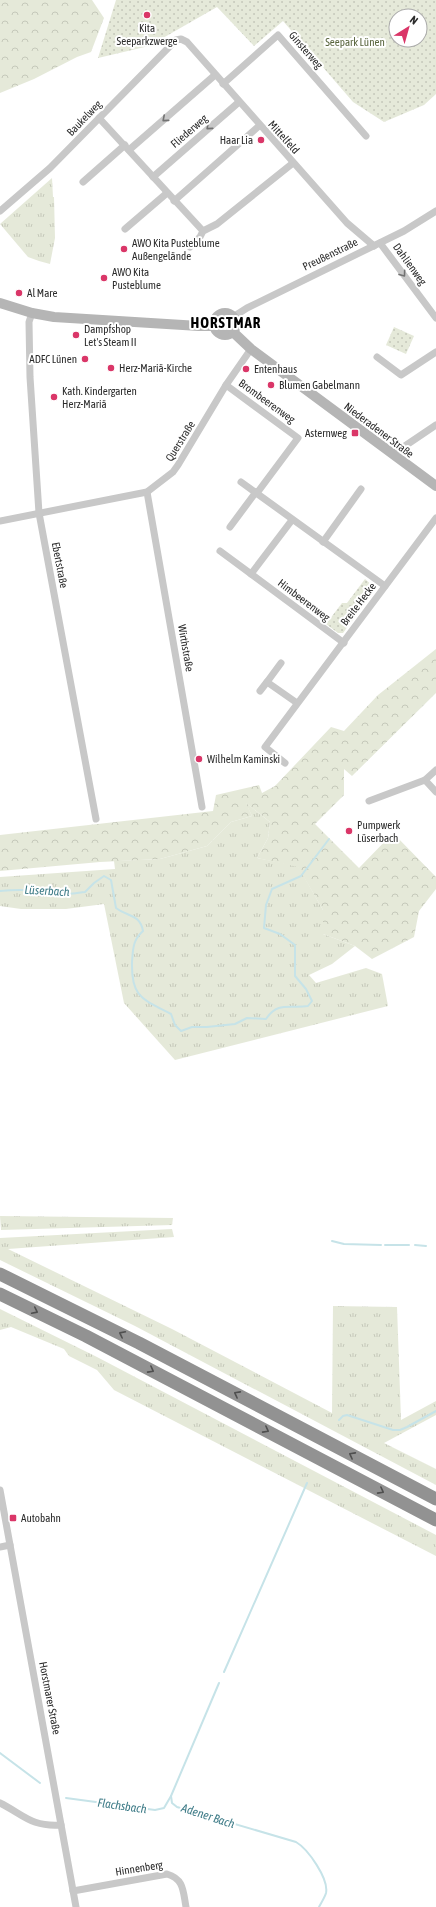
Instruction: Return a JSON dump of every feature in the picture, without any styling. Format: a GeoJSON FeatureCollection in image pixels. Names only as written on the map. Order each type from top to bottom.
{"type":"FeatureCollection","features":[{"type":"Feature","properties":{"kind":"highway"},"geometry":{"type":"LineString","coordinates":[[0,1274],[139,1343],[436,1499]]}},
{"type":"Feature","properties":{"kind":"highway"},"geometry":{"type":"LineString","coordinates":[[0,1294],[86,1336],[436,1520]]}},
{"type":"Feature","properties":{"kind":"street","name":"Ginsterweg"},"geometry":{"type":"LineString","coordinates":[[223,84],[278,35],[366,136]]}},
{"type":"Feature","properties":{"kind":"street","name":"Mittelfeld"},"geometry":{"type":"LineString","coordinates":[[181,39],[187,42],[259,126],[347,223],[377,244]]}},
{"type":"Feature","properties":{"kind":"street","name":"Baukelweg"},"geometry":{"type":"LineString","coordinates":[[0,211],[50,168],[176,40],[181,39]]}},
{"type":"Feature","properties":{"kind":"street"},"geometry":{"type":"LineString","coordinates":[[83,182],[127,148],[215,75]]}},
{"type":"Feature","properties":{"kind":"street","name":"Fliederweg"},"geometry":{"type":"LineString","coordinates":[[153,177],[239,102]]}},
{"type":"Feature","properties":{"kind":"street"},"geometry":{"type":"LineString","coordinates":[[99,118],[203,231]]}},
{"type":"Feature","properties":{"kind":"street"},"geometry":{"type":"LineString","coordinates":[[174,201],[259,126]]}},
{"type":"Feature","properties":{"kind":"street"},"geometry":{"type":"LineString","coordinates":[[203,231],[207,231],[217,224],[293,163]]}},
{"type":"Feature","properties":{"kind":"street"},"geometry":{"type":"LineString","coordinates":[[125,229],[167,193]]}},
{"type":"Feature","properties":{"kind":"street","name":"Preußenstraße"},"geometry":{"type":"LineString","coordinates":[[233,317],[247,308],[377,244],[436,211]]}},
{"type":"Feature","properties":{"kind":"street"},"geometry":{"type":"LineString","coordinates":[[190,247],[200,237],[203,231]]}},
{"type":"Feature","properties":{"kind":"street","name":"Dahlienweg"},"geometry":{"type":"LineString","coordinates":[[377,244],[436,318]]}},
{"type":"Feature","properties":{"kind":"street"},"geometry":{"type":"LineString","coordinates":[[0,303],[32,313],[54,317],[214,326]]}},
{"type":"Feature","properties":{"kind":"street","name":"Ebertstraße"},"geometry":{"type":"LineString","coordinates":[[32,313],[28,322],[30,378],[39,513],[96,819]]}},
{"type":"Feature","properties":{"kind":"street"},"geometry":{"type":"LineString","coordinates":[[226,313],[233,317],[236,324],[233,332],[226,335],[218,333],[214,326],[216,318],[226,313]]}},
{"type":"Feature","properties":{"kind":"street","name":"Niederadener Straße"},"geometry":{"type":"LineString","coordinates":[[233,332],[252,349],[436,486]]}},
{"type":"Feature","properties":{"kind":"street","name":"Querstraße"},"geometry":{"type":"LineString","coordinates":[[0,520],[148,492],[173,472],[226,385],[252,349]]}},
{"type":"Feature","properties":{"kind":"street"},"geometry":{"type":"LineString","coordinates":[[377,357],[401,375],[436,352]]}},
{"type":"Feature","properties":{"kind":"street","name":"Brombeerenweg"},"geometry":{"type":"LineString","coordinates":[[226,385],[298,438],[230,527]]}},
{"type":"Feature","properties":{"kind":"street"},"geometry":{"type":"LineString","coordinates":[[393,454],[436,425]]}},
{"type":"Feature","properties":{"kind":"street"},"geometry":{"type":"LineString","coordinates":[[241,482],[385,586]]}},
{"type":"Feature","properties":{"kind":"street"},"geometry":{"type":"LineString","coordinates":[[323,542],[361,489]]}},
{"type":"Feature","properties":{"kind":"street","name":"Wirthstraße"},"geometry":{"type":"LineString","coordinates":[[148,492],[202,807]]}},
{"type":"Feature","properties":{"kind":"street","name":"Breite Hecke"},"geometry":{"type":"LineString","coordinates":[[285,763],[265,747],[436,518]]}},
{"type":"Feature","properties":{"kind":"street"},"geometry":{"type":"LineString","coordinates":[[251,574],[292,520]]}},
{"type":"Feature","properties":{"kind":"street","name":"Himbeerenweg"},"geometry":{"type":"LineString","coordinates":[[220,551],[344,643]]}},
{"type":"Feature","properties":{"kind":"street"},"geometry":{"type":"LineString","coordinates":[[260,691],[281,662]]}},
{"type":"Feature","properties":{"kind":"street"},"geometry":{"type":"LineString","coordinates":[[267,682],[298,703]]}},
{"type":"Feature","properties":{"kind":"street"},"geometry":{"type":"LineString","coordinates":[[369,801],[425,780],[436,770]]}},
{"type":"Feature","properties":{"kind":"street"},"geometry":{"type":"LineString","coordinates":[[425,780],[436,792]]}},
{"type":"Feature","properties":{"kind":"street","name":"Horstmarer Straße"},"geometry":{"type":"LineString","coordinates":[[0,1492],[76,1907]]}},
{"type":"Feature","properties":{"kind":"street"},"geometry":{"type":"LineString","coordinates":[[0,1547],[10,1545]]}},
{"type":"Feature","properties":{"kind":"street"},"geometry":{"type":"LineString","coordinates":[[0,1803],[34,1823],[45,1826],[61,1825]]}},
{"type":"Feature","properties":{"kind":"street","name":"Hinnenberg"},"geometry":{"type":"LineString","coordinates":[[73,1891],[167,1874],[176,1876],[181,1883],[186,1907]]}},
{"type":"Feature","properties":{"kind":"green space"},"geometry":{"type":"Polygon","coordinates":[[[0,0],[92,0],[104,18],[91,52],[77,57],[34,79],[0,93],[0,0]]]}},
{"type":"Feature","properties":{"kind":"green space","name":"Seepark Lünen"},"geometry":{"type":"Polygon","coordinates":[[[116,0],[436,0],[436,94],[424,105],[384,122],[353,102],[283,21],[254,46],[217,7],[149,46],[98,58],[116,0]]]}},
{"type":"Feature","properties":{"kind":"green space"},"geometry":{"type":"Polygon","coordinates":[[[52,178],[55,238],[50,264],[28,257],[0,224],[52,178]]]}},
{"type":"Feature","properties":{"kind":"green space"},"geometry":{"type":"Polygon","coordinates":[[[394,327],[414,336],[406,354],[386,345],[394,327]]]}},
{"type":"Feature","properties":{"kind":"green space"},"geometry":{"type":"Polygon","coordinates":[[[365,579],[374,587],[374,591],[343,633],[338,633],[326,624],[342,603],[347,603],[365,579]]]}},
{"type":"Feature","properties":{"kind":"green space"},"geometry":{"type":"Polygon","coordinates":[[[436,649],[436,693],[352,776],[344,769],[344,795],[315,824],[359,868],[393,833],[436,877],[436,889],[419,911],[414,937],[372,959],[355,946],[323,934],[323,910],[298,867],[257,858],[268,838],[270,822],[246,803],[252,816],[231,822],[207,846],[160,859],[100,862],[0,871],[0,835],[213,811],[216,795],[259,785],[262,793],[275,786],[331,727],[344,731],[378,695],[436,649]]]}},
{"type":"Feature","properties":{"kind":"green space"},"geometry":{"type":"Polygon","coordinates":[[[245,802],[270,822],[268,838],[257,858],[298,866],[323,910],[323,934],[355,946],[332,964],[309,975],[316,983],[366,968],[382,974],[388,1006],[175,1060],[124,1003],[104,904],[66,909],[21,909],[0,906],[0,877],[115,869],[114,861],[160,859],[207,846],[231,822],[252,816],[245,802]]]}},
{"type":"Feature","properties":{"kind":"green space"},"geometry":{"type":"Polygon","coordinates":[[[0,1216],[173,1218],[172,1225],[1,1230],[0,1216]]]}},
{"type":"Feature","properties":{"kind":"green space"},"geometry":{"type":"Polygon","coordinates":[[[172,1229],[174,1237],[8,1249],[172,1329],[332,1413],[333,1306],[397,1307],[401,1420],[436,1401],[436,1415],[384,1443],[436,1469],[436,1485],[135,1326],[0,1260],[0,1238],[172,1229]]]}},
{"type":"Feature","properties":{"kind":"green space"},"geometry":{"type":"Polygon","coordinates":[[[0,1309],[97,1357],[436,1535],[436,1556],[114,1390],[97,1370],[69,1356],[64,1349],[11,1327],[0,1330],[0,1309]]]}},
{"type":"Feature","properties":{"kind":"waterway","name":"Lüserbach"},"geometry":{"type":"LineString","coordinates":[[0,891],[28,890],[56,894],[85,892],[104,876],[111,880],[116,908],[133,916],[139,922],[143,931],[137,938],[134,945],[132,962],[134,983],[140,996],[171,1014],[175,1025],[181,1031],[192,1027],[235,1024],[247,1018],[266,1019],[271,1013],[280,1008],[308,1006],[312,1001],[306,989],[295,976],[295,945],[280,934],[264,928],[266,905],[272,889],[301,876],[329,839]]}},
{"type":"Feature","properties":{"kind":"waterway"},"geometry":{"type":"LineString","coordinates":[[332,1241],[344,1244],[381,1245]]}},
{"type":"Feature","properties":{"kind":"waterway"},"geometry":{"type":"LineString","coordinates":[[385,1245],[409,1245]]}},
{"type":"Feature","properties":{"kind":"waterway"},"geometry":{"type":"LineString","coordinates":[[415,1245],[426,1246]]}},
{"type":"Feature","properties":{"kind":"waterway","name":"Adener Bach"},"geometry":{"type":"LineString","coordinates":[[339,1420],[343,1416],[347,1415],[393,1430],[400,1430],[436,1411]]}},
{"type":"Feature","properties":{"kind":"waterway","name":"Adener Bach"},"geometry":{"type":"LineString","coordinates":[[224,1672],[307,1483]]}},
{"type":"Feature","properties":{"kind":"waterway","name":"Adener Bach"},"geometry":{"type":"LineString","coordinates":[[66,1798],[155,1810],[164,1808],[171,1796],[219,1683]]}},
{"type":"Feature","properties":{"kind":"waterway","name":"Flachsbach"},"geometry":{"type":"LineString","coordinates":[[0,1753],[40,1783]]}},
{"type":"Feature","properties":{"kind":"waterway","name":"Adener Bach"},"geometry":{"type":"LineString","coordinates":[[171,1796],[172,1803],[177,1807],[296,1842],[312,1858],[324,1880],[326,1893],[319,1907]]}},
{"type":"Feature","properties":{"kind":"place","name":"Kita Seeparkzwerge"},"geometry":{"type":"Point","coordinates":[147,15]}},
{"type":"Feature","properties":{"kind":"place","name":"Haar Lia"},"geometry":{"type":"Point","coordinates":[261,140]}},
{"type":"Feature","properties":{"kind":"place","name":"AWO Kita Pusteblume Außengelände"},"geometry":{"type":"Point","coordinates":[124,249]}},
{"type":"Feature","properties":{"kind":"place","name":"AWO Kita Pusteblume"},"geometry":{"type":"Point","coordinates":[104,278]}},
{"type":"Feature","properties":{"kind":"place","name":"Al Mare"},"geometry":{"type":"Point","coordinates":[19,293]}},
{"type":"Feature","properties":{"kind":"place","name":"Dampfshop Let's Steam II"},"geometry":{"type":"Point","coordinates":[76,335]}},
{"type":"Feature","properties":{"kind":"place","name":"ADFC Lünen"},"geometry":{"type":"Point","coordinates":[85,359]}},
{"type":"Feature","properties":{"kind":"place","name":"Herz-Mariä-Kirche"},"geometry":{"type":"Point","coordinates":[111,368]}},
{"type":"Feature","properties":{"kind":"place","name":"Entenhaus"},"geometry":{"type":"Point","coordinates":[246,369]}},
{"type":"Feature","properties":{"kind":"place","name":"Blumen Gabelmann"},"geometry":{"type":"Point","coordinates":[271,385]}},
{"type":"Feature","properties":{"kind":"place","name":"Kath. Kindergarten Herz-Mariä"},"geometry":{"type":"Point","coordinates":[54,397]}},
{"type":"Feature","properties":{"kind":"place","name":"Asternweg"},"geometry":{"type":"Point","coordinates":[355,433]}},
{"type":"Feature","properties":{"kind":"place","name":"Wilhelm Kaminski"},"geometry":{"type":"Point","coordinates":[199,759]}},
{"type":"Feature","properties":{"kind":"place","name":"Pumpwerk Lüserbach"},"geometry":{"type":"Point","coordinates":[349,831]}},
{"type":"Feature","properties":{"kind":"place","name":"Autobahn"},"geometry":{"type":"Point","coordinates":[13,1518]}},
{"type":"Feature","properties":{"kind":"district","name":"HORSTMAR"},"geometry":{"type":"Point","coordinates":[226,323]}}]}
